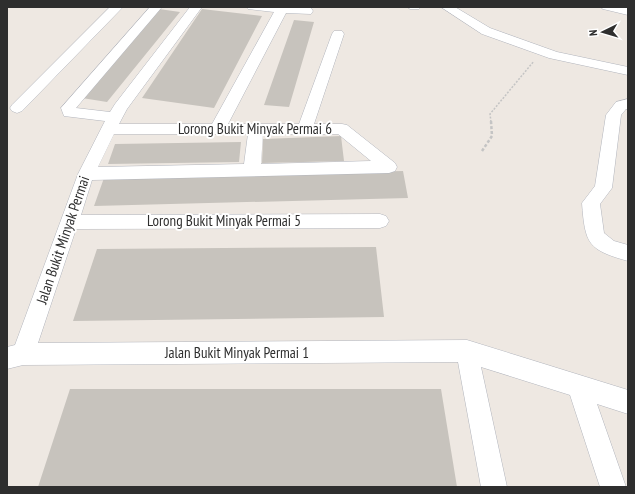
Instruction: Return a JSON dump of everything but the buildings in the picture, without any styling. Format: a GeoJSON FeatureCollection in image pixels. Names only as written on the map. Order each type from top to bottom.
{"type":"FeatureCollection","features":[{"type":"Feature","properties":{"kind":"street"},"geometry":{"type":"LineString","coordinates":[[17,108],[117,7]]}},
{"type":"Feature","properties":{"kind":"street","name":"Lorong Bukit Minyak Permai 6"},"geometry":{"type":"LineString","coordinates":[[156,7],[68,108],[69,112],[111,123],[216,129],[342,129],[389,168],[252,170]]}},
{"type":"Feature","properties":{"kind":"street","name":"Jalan Bukit Minyak Permai"},"geometry":{"type":"LineString","coordinates":[[15,356],[69,222],[86,174],[111,123],[120,107],[196,7]]}},
{"type":"Feature","properties":{"kind":"street"},"geometry":{"type":"LineString","coordinates":[[252,7],[307,11]]}},
{"type":"Feature","properties":{"kind":"street"},"geometry":{"type":"LineString","coordinates":[[447,7],[486,31],[507,39],[554,55],[628,70]]}},
{"type":"Feature","properties":{"kind":"street"},"geometry":{"type":"LineString","coordinates":[[607,7],[628,11]]}},
{"type":"Feature","properties":{"kind":"street"},"geometry":{"type":"LineString","coordinates":[[216,129],[282,9]]}},
{"type":"Feature","properties":{"kind":"street"},"geometry":{"type":"LineString","coordinates":[[305,129],[338,34]]}},
{"type":"Feature","properties":{"kind":"street"},"geometry":{"type":"LineString","coordinates":[[628,104],[621,105],[614,115],[603,188],[591,203],[594,234],[599,241],[609,248],[628,253]]}},
{"type":"Feature","properties":{"kind":"street"},"geometry":{"type":"LineString","coordinates":[[86,174],[252,170],[256,129]]}},
{"type":"Feature","properties":{"kind":"street","name":"Lorong Bukit Minyak Permai 5"},"geometry":{"type":"LineString","coordinates":[[69,222],[380,221]]}},
{"type":"Feature","properties":{"kind":"street"},"geometry":{"type":"LineString","coordinates":[[467,351],[494,487]]}},
{"type":"Feature","properties":{"kind":"street","name":"Jalan Bukit Minyak Permai 1"},"geometry":{"type":"LineString","coordinates":[[15,356],[467,351],[628,402]]}},
{"type":"Feature","properties":{"kind":"street"},"geometry":{"type":"LineString","coordinates":[[579,387],[613,487]]}},
{"type":"Feature","properties":{"kind":"path"},"geometry":{"type":"LineString","coordinates":[[482,151],[492,136],[490,114],[535,60]]}}]}
